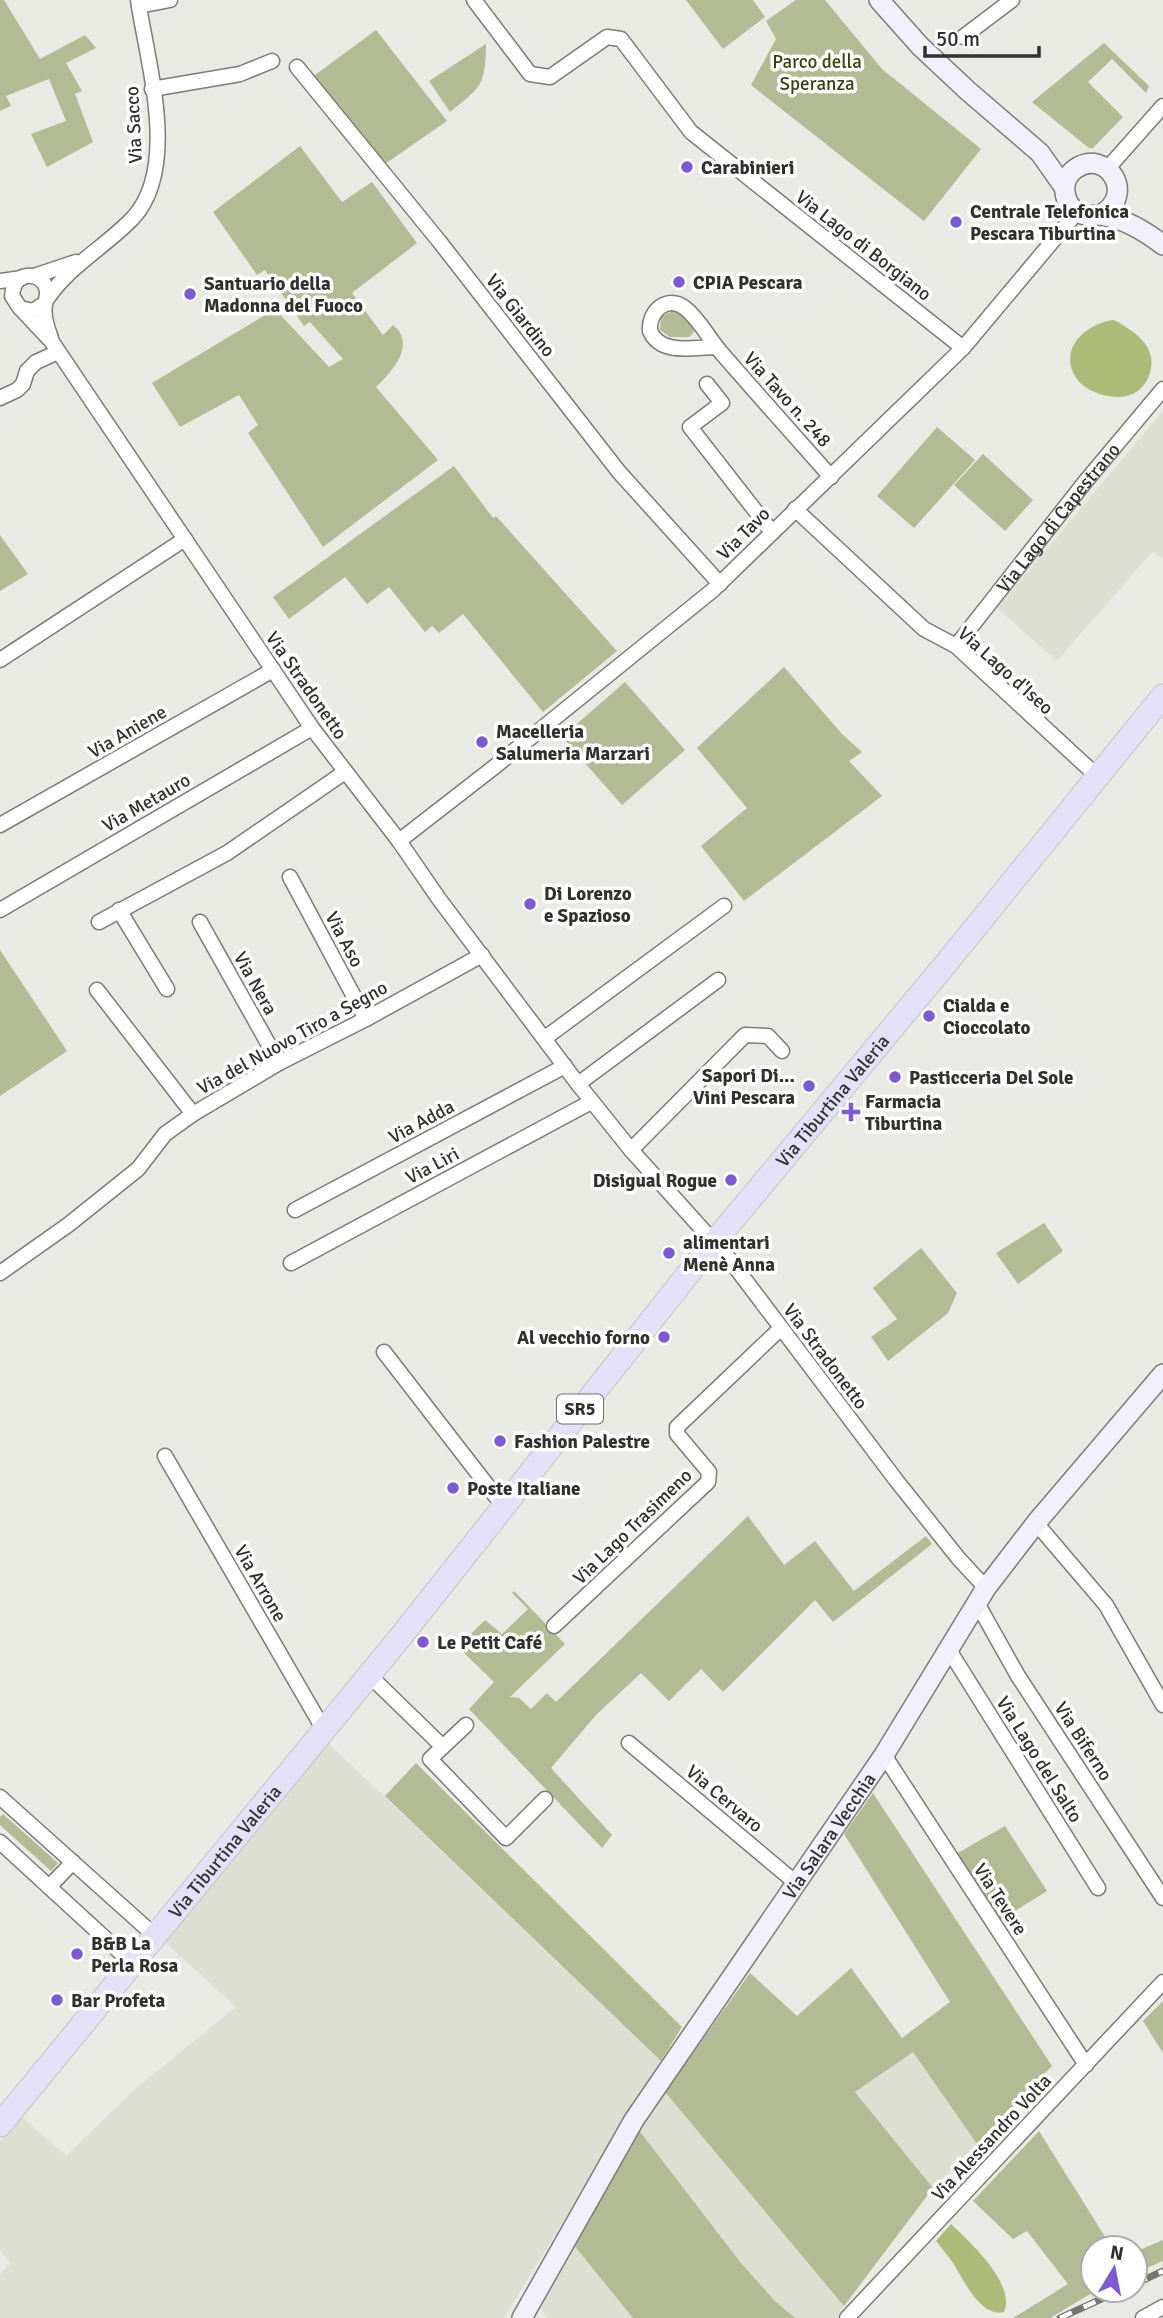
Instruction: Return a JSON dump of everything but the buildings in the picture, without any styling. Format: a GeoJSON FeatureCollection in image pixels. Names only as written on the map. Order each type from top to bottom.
{"type":"FeatureCollection","features":[{"type":"Feature","properties":{"kind":"main road","name":"Via Tiburtina Valeria"},"geometry":{"type":"LineString","coordinates":[[0,2125],[369,1675],[712,1244],[1163,696]]}},
{"type":"Feature","properties":{"kind":"street"},"geometry":{"type":"LineString","coordinates":[[138,3],[170,0]]}},
{"type":"Feature","properties":{"kind":"street","name":"Via Lago di Borgiano"},"geometry":{"type":"LineString","coordinates":[[474,0],[530,74],[550,77],[607,37],[621,39],[691,132],[963,348]]}},
{"type":"Feature","properties":{"kind":"street"},"geometry":{"type":"LineString","coordinates":[[879,0],[920,46],[1040,153],[1064,187],[1067,202],[1077,212],[1084,216],[1100,215],[1143,229]]}},
{"type":"Feature","properties":{"kind":"street"},"geometry":{"type":"LineString","coordinates":[[963,37],[1012,0]]}},
{"type":"Feature","properties":{"kind":"street","name":"Via Sacco"},"geometry":{"type":"LineString","coordinates":[[46,301],[81,260],[129,221],[151,191],[158,149],[152,89],[138,3]]}},
{"type":"Feature","properties":{"kind":"street"},"geometry":{"type":"LineString","coordinates":[[152,89],[240,74],[272,61]]}},
{"type":"Feature","properties":{"kind":"street","name":"Via Giardino"},"geometry":{"type":"LineString","coordinates":[[296,67],[439,241],[619,472],[720,584]]}},
{"type":"Feature","properties":{"kind":"street"},"geometry":{"type":"LineString","coordinates":[[1107,169],[1163,106]]}},
{"type":"Feature","properties":{"kind":"street"},"geometry":{"type":"LineString","coordinates":[[1040,153],[1078,167]]}},
{"type":"Feature","properties":{"kind":"street"},"geometry":{"type":"LineString","coordinates":[[1064,187],[1071,172],[1078,167],[1093,163],[1107,169],[1117,183],[1118,192],[1143,229],[1163,245]]}},
{"type":"Feature","properties":{"kind":"street"},"geometry":{"type":"LineString","coordinates":[[1100,215],[1112,206],[1118,192]]}},
{"type":"Feature","properties":{"kind":"street","name":"Via Tavo"},"geometry":{"type":"LineString","coordinates":[[399,841],[720,584],[963,348],[1077,212]]}},
{"type":"Feature","properties":{"kind":"street","name":"Via Sacco"},"geometry":{"type":"LineString","coordinates":[[28,277],[81,260]]}},
{"type":"Feature","properties":{"kind":"street"},"geometry":{"type":"LineString","coordinates":[[0,281],[28,277],[45,284],[46,301],[33,311],[17,305],[13,289],[28,277]]}},
{"type":"Feature","properties":{"kind":"street","name":"Via Stradonetto"},"geometry":{"type":"LineString","coordinates":[[0,297],[17,305],[55,347],[312,728],[399,841],[591,1102],[746,1280],[780,1329],[944,1541],[982,1596]]}},
{"type":"Feature","properties":{"kind":"street","name":"Via Stradonetto"},"geometry":{"type":"LineString","coordinates":[[46,301],[46,323],[55,347]]}},
{"type":"Feature","properties":{"kind":"street","name":"Via Tavo n. 248"},"geometry":{"type":"LineString","coordinates":[[716,346],[661,345],[650,331],[652,315],[665,304],[681,306],[693,316],[831,477]]}},
{"type":"Feature","properties":{"kind":"street"},"geometry":{"type":"LineString","coordinates":[[0,398],[17,390],[23,384],[27,371],[55,347]]}},
{"type":"Feature","properties":{"kind":"street"},"geometry":{"type":"LineString","coordinates":[[708,384],[722,402],[690,427],[772,532]]}},
{"type":"Feature","properties":{"kind":"street","name":"Via Lago di Capestrano"},"geometry":{"type":"LineString","coordinates":[[957,646],[1085,482],[1163,389]]}},
{"type":"Feature","properties":{"kind":"street","name":"Via Lago d'Iseo"},"geometry":{"type":"LineString","coordinates":[[795,509],[924,629],[957,646],[1098,777]]}},
{"type":"Feature","properties":{"kind":"street"},"geometry":{"type":"LineString","coordinates":[[0,660],[185,539]]}},
{"type":"Feature","properties":{"kind":"street","name":"Via Aniene"},"geometry":{"type":"LineString","coordinates":[[0,825],[273,670]]}},
{"type":"Feature","properties":{"kind":"street","name":"Via Metauro"},"geometry":{"type":"LineString","coordinates":[[0,910],[312,728]]}},
{"type":"Feature","properties":{"kind":"street"},"geometry":{"type":"LineString","coordinates":[[99,922],[227,853],[345,772]]}},
{"type":"Feature","properties":{"kind":"street","name":"Via Aso"},"geometry":{"type":"LineString","coordinates":[[290,877],[366,1018]]}},
{"type":"Feature","properties":{"kind":"street"},"geometry":{"type":"LineString","coordinates":[[545,1038],[724,906]]}},
{"type":"Feature","properties":{"kind":"street"},"geometry":{"type":"LineString","coordinates":[[119,909],[167,989]]}},
{"type":"Feature","properties":{"kind":"street","name":"Via Nera"},"geometry":{"type":"LineString","coordinates":[[200,922],[279,1063]]}},
{"type":"Feature","properties":{"kind":"street","name":"Via del Nuovo Tiro a Segno"},"geometry":{"type":"LineString","coordinates":[[0,1273],[68,1225],[138,1169],[166,1135],[193,1114],[279,1063],[482,955]]}},
{"type":"Feature","properties":{"kind":"street"},"geometry":{"type":"LineString","coordinates":[[578,1084],[718,980]]}},
{"type":"Feature","properties":{"kind":"street"},"geometry":{"type":"LineString","coordinates":[[97,990],[193,1114]]}},
{"type":"Feature","properties":{"kind":"street"},"geometry":{"type":"LineString","coordinates":[[631,1150],[745,1035],[768,1036],[782,1051]]}},
{"type":"Feature","properties":{"kind":"street","name":"Via Adda"},"geometry":{"type":"LineString","coordinates":[[295,1210],[565,1066]]}},
{"type":"Feature","properties":{"kind":"street","name":"Via Liri"},"geometry":{"type":"LineString","coordinates":[[291,1263],[591,1102]]}},
{"type":"Feature","properties":{"kind":"street","name":"Via Lago Trasimeno"},"geometry":{"type":"LineString","coordinates":[[554,1626],[708,1482],[709,1472],[679,1436],[677,1427],[780,1329]]}},
{"type":"Feature","properties":{"kind":"street"},"geometry":{"type":"LineString","coordinates":[[384,1352],[504,1507]]}},
{"type":"Feature","properties":{"kind":"street","name":"Via Salara Vecchia"},"geometry":{"type":"LineString","coordinates":[[522,2318],[634,2120],[884,1755],[982,1596],[1036,1523],[1163,1374]]}},
{"type":"Feature","properties":{"kind":"street","name":"Via Arrone"},"geometry":{"type":"LineString","coordinates":[[165,1457],[324,1730]]}},
{"type":"Feature","properties":{"kind":"street"},"geometry":{"type":"LineString","coordinates":[[1036,1523],[1106,1605],[1163,1705]]}},
{"type":"Feature","properties":{"kind":"street","name":"Via Biferno"},"geometry":{"type":"LineString","coordinates":[[982,1596],[1018,1676],[1163,1898]]}},
{"type":"Feature","properties":{"kind":"street","name":"Via Lago del Salto"},"geometry":{"type":"LineString","coordinates":[[948,1650],[1098,1888]]}},
{"type":"Feature","properties":{"kind":"street"},"geometry":{"type":"LineString","coordinates":[[369,1675],[442,1746]]}},
{"type":"Feature","properties":{"kind":"street"},"geometry":{"type":"LineString","coordinates":[[466,1725],[430,1759],[506,1838],[545,1799]]}},
{"type":"Feature","properties":{"kind":"street","name":"Via Cervaro"},"geometry":{"type":"LineString","coordinates":[[629,1743],[796,1883]]}},
{"type":"Feature","properties":{"kind":"street","name":"Via Tevere"},"geometry":{"type":"LineString","coordinates":[[884,1755],[1086,2065]]}},
{"type":"Feature","properties":{"kind":"street"},"geometry":{"type":"LineString","coordinates":[[2,1802],[154,1935]]}},
{"type":"Feature","properties":{"kind":"street"},"geometry":{"type":"LineString","coordinates":[[0,1842],[132,1963]]}},
{"type":"Feature","properties":{"kind":"street"},"geometry":{"type":"LineString","coordinates":[[49,1887],[73,1862]]}},
{"type":"Feature","properties":{"kind":"street","name":"Via Alessandro Volta"},"geometry":{"type":"LineString","coordinates":[[847,2318],[1163,1982]]}},
{"type":"Feature","properties":{"kind":"street"},"geometry":{"type":"LineString","coordinates":[[1143,2318],[1163,2307]]}},
{"type":"Feature","properties":{"kind":"shaded area"},"geometry":{"type":"Polygon","coordinates":[[[1163,411],[1163,559],[1153,551],[1057,661],[997,608],[1163,411]]]}},
{"type":"Feature","properties":{"kind":"shaded area"},"geometry":{"type":"Polygon","coordinates":[[[324,1739],[661,2061],[504,2318],[0,2318],[0,2274],[11,2263],[0,2251],[0,2142],[19,2114],[66,2156],[135,2089],[236,2007],[163,1940],[324,1739]]]}},
{"type":"Feature","properties":{"kind":"shaded area"},"geometry":{"type":"Polygon","coordinates":[[[913,2052],[977,2144],[933,2188],[855,2092],[913,2052]]]}},
{"type":"Feature","properties":{"kind":"shaded area"},"geometry":{"type":"Polygon","coordinates":[[[665,2092],[844,2306],[836,2318],[795,2318],[775,2301],[741,2263],[638,2129],[665,2092]]]}},
{"type":"Feature","properties":{"kind":"shaded area"},"geometry":{"type":"Polygon","coordinates":[[[573,2244],[633,2318],[548,2318],[539,2306],[573,2244]]]}},
{"type":"Feature","properties":{"kind":"green space"},"geometry":{"type":"Polygon","coordinates":[[[0,0],[4,0],[40,59],[85,35],[96,48],[66,63],[82,91],[75,94],[93,142],[47,167],[31,134],[66,121],[49,79],[6,96],[11,106],[0,111],[0,0]]]}},
{"type":"Feature","properties":{"kind":"green space"},"geometry":{"type":"Polygon","coordinates":[[[686,0],[753,0],[765,17],[723,49],[686,0]]]}},
{"type":"Feature","properties":{"kind":"green space","name":"Parco della Speranza"},"geometry":{"type":"Polygon","coordinates":[[[796,0],[825,0],[882,69],[981,149],[924,221],[751,85],[776,39],[766,21],[796,0]]]}},
{"type":"Feature","properties":{"kind":"green space"},"geometry":{"type":"Polygon","coordinates":[[[376,30],[447,121],[382,166],[311,78],[376,30]]]}},
{"type":"Feature","properties":{"kind":"green space"},"geometry":{"type":"Polygon","coordinates":[[[1104,43],[1149,86],[1146,93],[1112,59],[1088,82],[1123,117],[1093,148],[1089,148],[1032,102],[1104,43]]]}},
{"type":"Feature","properties":{"kind":"green space"},"geometry":{"type":"Polygon","coordinates":[[[486,44],[480,84],[450,112],[429,81],[486,44]]]}},
{"type":"Feature","properties":{"kind":"green space"},"geometry":{"type":"Polygon","coordinates":[[[300,146],[342,202],[372,182],[417,243],[352,293],[383,335],[393,325],[400,333],[403,341],[400,358],[376,387],[438,460],[323,547],[248,433],[258,425],[239,395],[180,427],[152,383],[275,309],[329,367],[343,359],[310,322],[304,326],[265,270],[257,275],[213,212],[300,146]]]}},
{"type":"Feature","properties":{"kind":"green space"},"geometry":{"type":"Polygon","coordinates":[[[672,311],[683,315],[689,321],[694,332],[689,337],[670,337],[660,330],[661,317],[672,311]]]}},
{"type":"Feature","properties":{"kind":"green space"},"geometry":{"type":"Polygon","coordinates":[[[1114,320],[1142,340],[1151,355],[1152,363],[1142,388],[1133,394],[1118,397],[1085,387],[1075,376],[1071,365],[1073,346],[1078,338],[1094,326],[1114,320]]]}},
{"type":"Feature","properties":{"kind":"green space"},"geometry":{"type":"Polygon","coordinates":[[[937,427],[975,460],[914,528],[877,496],[937,427]]]}},
{"type":"Feature","properties":{"kind":"green space"},"geometry":{"type":"Polygon","coordinates":[[[983,454],[1033,500],[1005,531],[954,485],[983,454]]]}},
{"type":"Feature","properties":{"kind":"green space"},"geometry":{"type":"Polygon","coordinates":[[[454,466],[493,518],[496,516],[617,651],[543,712],[463,614],[439,633],[432,626],[425,632],[389,587],[367,604],[345,577],[289,619],[273,597],[454,466]]]}},
{"type":"Feature","properties":{"kind":"green space"},"geometry":{"type":"Polygon","coordinates":[[[0,535],[28,574],[0,591],[0,535]]]}},
{"type":"Feature","properties":{"kind":"green space"},"geometry":{"type":"Polygon","coordinates":[[[784,667],[842,734],[862,752],[849,761],[882,796],[744,901],[701,846],[747,808],[697,748],[784,667]]]}},
{"type":"Feature","properties":{"kind":"green space"},"geometry":{"type":"Polygon","coordinates":[[[625,682],[685,750],[622,805],[562,737],[625,682]]]}},
{"type":"Feature","properties":{"kind":"green space"},"geometry":{"type":"Polygon","coordinates":[[[0,950],[67,1051],[0,1096],[0,950]]]}},
{"type":"Feature","properties":{"kind":"green space"},"geometry":{"type":"Polygon","coordinates":[[[1044,1223],[1063,1251],[1018,1284],[996,1253],[1044,1223]]]}},
{"type":"Feature","properties":{"kind":"green space"},"geometry":{"type":"Polygon","coordinates":[[[921,1248],[957,1293],[948,1313],[888,1361],[871,1337],[897,1319],[873,1288],[921,1248]]]}},
{"type":"Feature","properties":{"kind":"green space"},"geometry":{"type":"Polygon","coordinates":[[[748,1516],[784,1565],[815,1541],[854,1591],[926,1536],[932,1544],[833,1622],[815,1600],[723,1692],[701,1669],[669,1701],[641,1673],[596,1715],[551,1768],[612,1835],[602,1848],[469,1709],[494,1682],[458,1647],[485,1620],[502,1634],[528,1609],[512,1593],[514,1591],[565,1644],[510,1697],[519,1698],[531,1709],[547,1693],[556,1702],[748,1516]]]}},
{"type":"Feature","properties":{"kind":"green space"},"geometry":{"type":"Polygon","coordinates":[[[416,1763],[682,2027],[661,2061],[385,1796],[416,1763]]]}},
{"type":"Feature","properties":{"kind":"green space"},"geometry":{"type":"Polygon","coordinates":[[[873,1793],[1052,2066],[977,2144],[913,2052],[855,2092],[933,2188],[844,2306],[665,2092],[750,1973],[797,2016],[851,1968],[902,2038],[950,2002],[844,1834],[873,1793]]]}},
{"type":"Feature","properties":{"kind":"green space"},"geometry":{"type":"Polygon","coordinates":[[[3,1814],[58,1863],[51,1871],[0,1825],[0,1817],[3,1814]]]}},
{"type":"Feature","properties":{"kind":"green space"},"geometry":{"type":"Polygon","coordinates":[[[1005,1826],[1047,1891],[997,1922],[956,1854],[1005,1826]]]}},
{"type":"Feature","properties":{"kind":"green space"},"geometry":{"type":"Polygon","coordinates":[[[1163,2001],[1163,2053],[1143,2021],[1163,2001]]]}},
{"type":"Feature","properties":{"kind":"green space"},"geometry":{"type":"Polygon","coordinates":[[[638,2129],[741,2263],[775,2301],[795,2318],[633,2318],[573,2244],[638,2129]]]}},
{"type":"Feature","properties":{"kind":"green space"},"geometry":{"type":"Polygon","coordinates":[[[1039,2131],[1103,2234],[1079,2234],[1079,2301],[1050,2318],[1013,2318],[1068,2284],[1027,2231],[1013,2239],[973,2201],[1039,2131]]]}},
{"type":"Feature","properties":{"kind":"green space"},"geometry":{"type":"Polygon","coordinates":[[[951,2224],[979,2252],[998,2277],[1006,2301],[1004,2312],[987,2309],[980,2303],[936,2241],[951,2224]]]}},
{"type":"Feature","properties":{"kind":"green space"},"geometry":{"type":"Polygon","coordinates":[[[1163,2240],[1163,2261],[1149,2267],[1149,2246],[1163,2240]]]}},
{"type":"Feature","properties":{"kind":"railway"},"geometry":{"type":"LineString","coordinates":[[1149,2278],[1163,2271]]}},
{"type":"Feature","properties":{"kind":"railway"},"geometry":{"type":"LineString","coordinates":[[1060,2318],[1090,2304]]}},
{"type":"Feature","properties":{"kind":"place","name":"Carabinieri"},"geometry":{"type":"Point","coordinates":[687,167]}},
{"type":"Feature","properties":{"kind":"place","name":"Centrale Telefonica Pescara Tiburtina"},"geometry":{"type":"Point","coordinates":[956,222]}},
{"type":"Feature","properties":{"kind":"place","name":"CPIA Pescara"},"geometry":{"type":"Point","coordinates":[679,282]}},
{"type":"Feature","properties":{"kind":"place","name":"Santuario della Madonna del Fuoco"},"geometry":{"type":"Point","coordinates":[190,294]}},
{"type":"Feature","properties":{"kind":"place","name":"Macelleria Salumeria Marzari"},"geometry":{"type":"Point","coordinates":[482,742]}},
{"type":"Feature","properties":{"kind":"place","name":"Di Lorenzo e Spazioso"},"geometry":{"type":"Point","coordinates":[530,904]}},
{"type":"Feature","properties":{"kind":"place","name":"Cialda e Cioccolato"},"geometry":{"type":"Point","coordinates":[929,1016]}},
{"type":"Feature","properties":{"kind":"place","name":"Pasticceria Del Sole"},"geometry":{"type":"Point","coordinates":[895,1077]}},
{"type":"Feature","properties":{"kind":"place","name":"Sapori Di... Vini Pescara"},"geometry":{"type":"Point","coordinates":[809,1086]}},
{"type":"Feature","properties":{"kind":"place","name":"Farmacia Tiburtina"},"geometry":{"type":"Point","coordinates":[851,1112]}},
{"type":"Feature","properties":{"kind":"place","name":"Disigual Rogue"},"geometry":{"type":"Point","coordinates":[731,1180]}},
{"type":"Feature","properties":{"kind":"place","name":"alimentari Menè Anna"},"geometry":{"type":"Point","coordinates":[669,1253]}},
{"type":"Feature","properties":{"kind":"place","name":"Al vecchio forno"},"geometry":{"type":"Point","coordinates":[664,1337]}},
{"type":"Feature","properties":{"kind":"place","name":"Fashion Palestre"},"geometry":{"type":"Point","coordinates":[500,1441]}},
{"type":"Feature","properties":{"kind":"place","name":"Poste Italiane"},"geometry":{"type":"Point","coordinates":[453,1488]}},
{"type":"Feature","properties":{"kind":"place","name":"Le Petit Café"},"geometry":{"type":"Point","coordinates":[423,1642]}},
{"type":"Feature","properties":{"kind":"place","name":"B&B La Perla Rosa"},"geometry":{"type":"Point","coordinates":[77,1954]}},
{"type":"Feature","properties":{"kind":"place","name":"Bar Profeta"},"geometry":{"type":"Point","coordinates":[57,2000]}}]}
